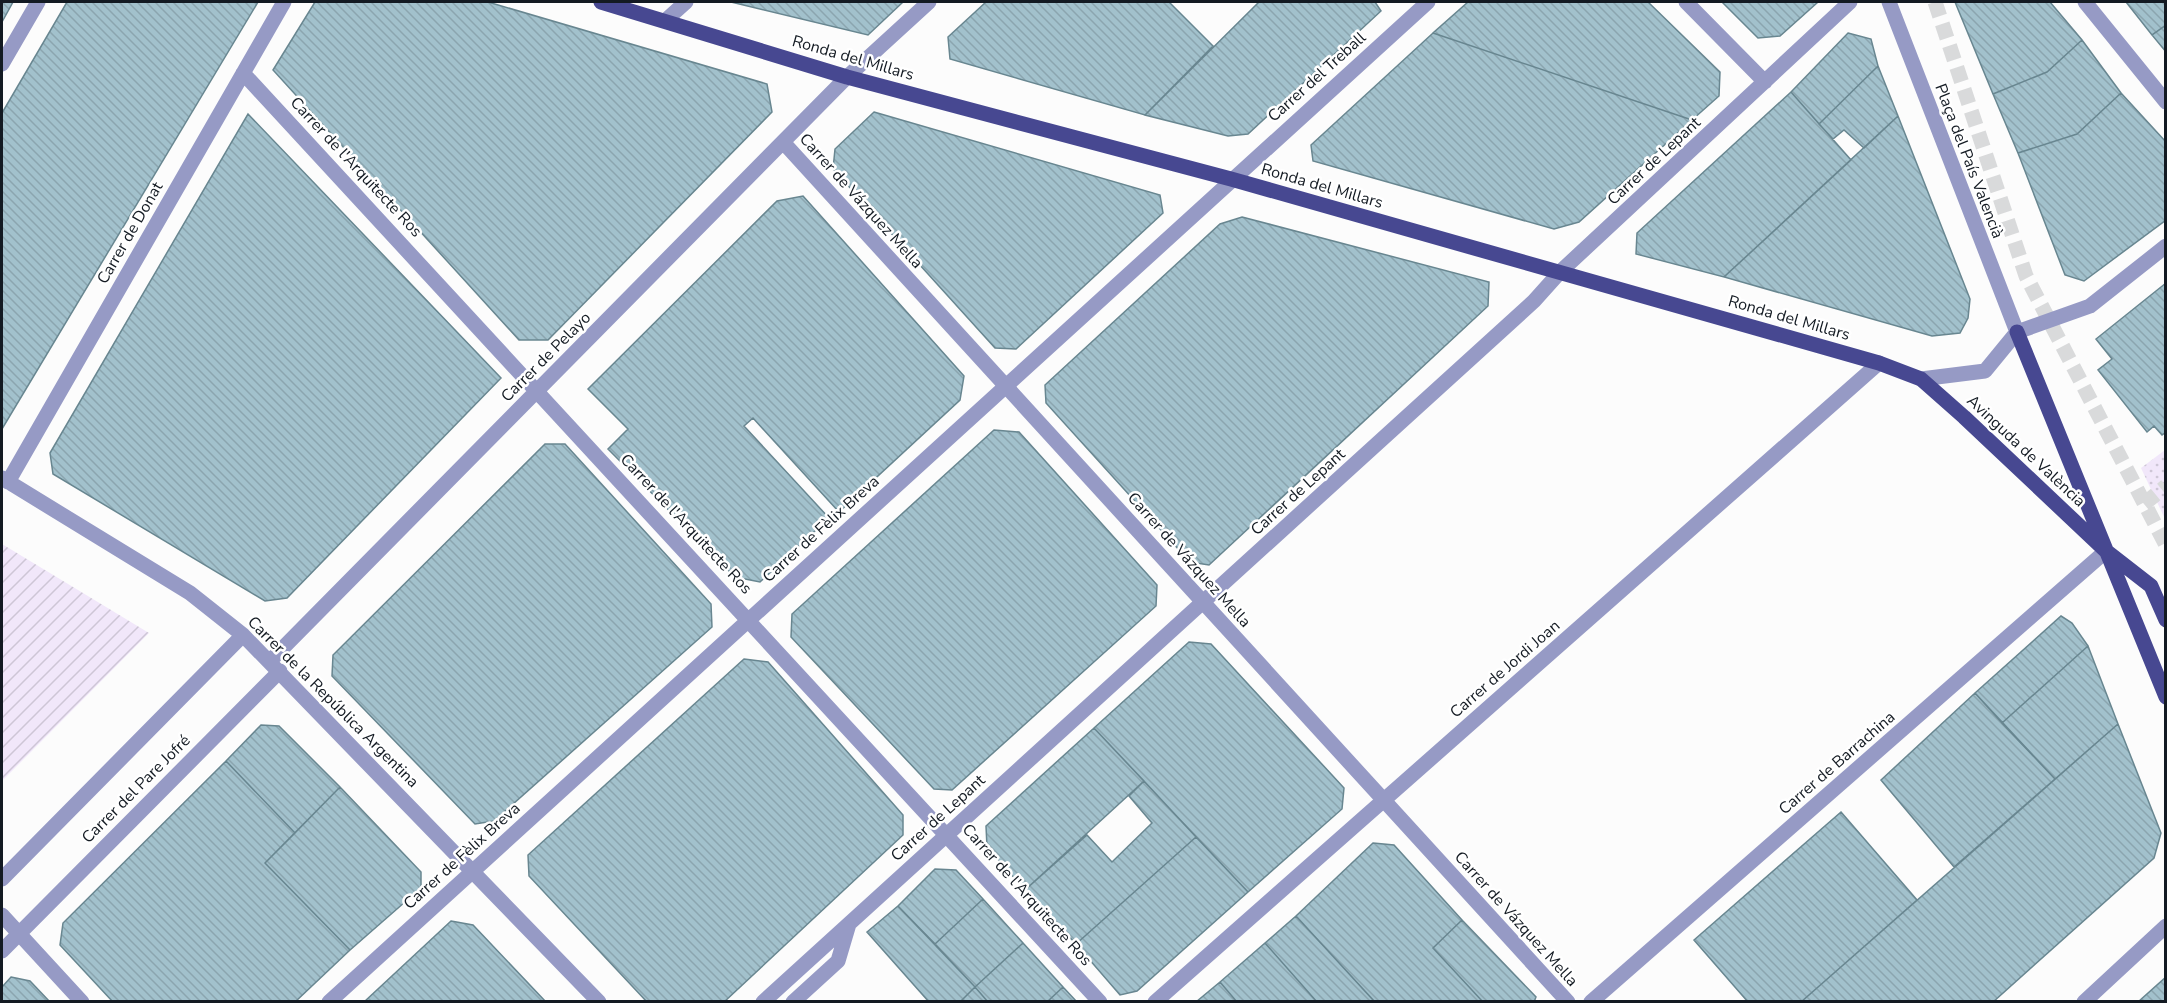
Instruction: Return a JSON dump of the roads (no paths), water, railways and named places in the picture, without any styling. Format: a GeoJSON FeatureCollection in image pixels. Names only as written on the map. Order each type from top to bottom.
{"type":"FeatureCollection","features":[{"type":"Feature","properties":{"kind":"main road","name":"Ronda del Millars"},"geometry":{"type":"LineString","coordinates":[[601,2],[847,77],[1231,179],[1879,363],[1921,379]]}},
{"type":"Feature","properties":{"kind":"main road","name":"Avinguda de València"},"geometry":{"type":"LineString","coordinates":[[2017,332],[2166,697]]}},
{"type":"Feature","properties":{"kind":"main road","name":"Avinguda de València"},"geometry":{"type":"LineString","coordinates":[[1921,379],[2106,551],[2151,586],[2166,620]]}},
{"type":"Feature","properties":{"kind":"street"},"geometry":{"type":"LineString","coordinates":[[2,64],[38,2]]}},
{"type":"Feature","properties":{"kind":"street","name":"Carrer de Donat"},"geometry":{"type":"LineString","coordinates":[[5,480],[284,2]]}},
{"type":"Feature","properties":{"kind":"street"},"geometry":{"type":"LineString","coordinates":[[666,20],[686,2]]}},
{"type":"Feature","properties":{"kind":"street","name":"Carrer de Pelayo"},"geometry":{"type":"LineString","coordinates":[[275,666],[538,390],[847,77],[929,2]]}},
{"type":"Feature","properties":{"kind":"street","name":"Carrer del Treball"},"geometry":{"type":"LineString","coordinates":[[1231,179],[1428,2]]}},
{"type":"Feature","properties":{"kind":"street"},"geometry":{"type":"LineString","coordinates":[[1686,2],[1765,82]]}},
{"type":"Feature","properties":{"kind":"street","name":"Carrer de Lepant"},"geometry":{"type":"LineString","coordinates":[[763,1002],[1534,301],[1560,272],[1850,2]]}},
{"type":"Feature","properties":{"kind":"street","name":"Plaça del País Valencià"},"geometry":{"type":"LineString","coordinates":[[1889,2],[2017,332]]}},
{"type":"Feature","properties":{"kind":"street"},"geometry":{"type":"LineString","coordinates":[[2085,2],[2166,102]]}},
{"type":"Feature","properties":{"kind":"street","name":"Carrer de l'Arquitecte Ros"},"geometry":{"type":"LineString","coordinates":[[243,73],[538,390],[1100,1002]]}},
{"type":"Feature","properties":{"kind":"street","name":"Carrer de Vázquez Mella"},"geometry":{"type":"LineString","coordinates":[[783,142],[1568,1002]]}},
{"type":"Feature","properties":{"kind":"street","name":"Carrer de Fèlix Breva"},"geometry":{"type":"LineString","coordinates":[[329,1002],[1231,179]]}},
{"type":"Feature","properties":{"kind":"street"},"geometry":{"type":"LineString","coordinates":[[2017,332],[2090,306],[2166,246]]}},
{"type":"Feature","properties":{"kind":"street","name":"Ronda del Millars"},"geometry":{"type":"LineString","coordinates":[[1921,379],[1985,370],[2017,332]]}},
{"type":"Feature","properties":{"kind":"street","name":"Carrer de Jordi Joan"},"geometry":{"type":"LineString","coordinates":[[1155,1002],[1879,363]]}},
{"type":"Feature","properties":{"kind":"street","name":"Carrer de la República Argentina"},"geometry":{"type":"LineString","coordinates":[[5,480],[190,593],[243,635],[599,1002]]}},
{"type":"Feature","properties":{"kind":"street","name":"Carrer de Barrachina"},"geometry":{"type":"LineString","coordinates":[[1591,1002],[2106,551]]}},
{"type":"Feature","properties":{"kind":"street","name":"Carrer del Pare Jofré"},"geometry":{"type":"LineString","coordinates":[[2,879],[243,635]]}},
{"type":"Feature","properties":{"kind":"street","name":"Carrer del Pare Jofré"},"geometry":{"type":"LineString","coordinates":[[2,951],[275,666]]}},
{"type":"Feature","properties":{"kind":"street"},"geometry":{"type":"LineString","coordinates":[[2,915],[82,1002]]}},
{"type":"Feature","properties":{"kind":"street"},"geometry":{"type":"LineString","coordinates":[[793,1002],[838,961],[849,924]]}},
{"type":"Feature","properties":{"kind":"street"},"geometry":{"type":"LineString","coordinates":[[2084,1002],[2166,926]]}},
{"type":"Feature","properties":{"kind":"tunnel"},"geometry":{"type":"LineString","coordinates":[[1935,2],[2026,276],[2166,545]]}},
{"type":"Feature","properties":{"kind":"tunnel"},"geometry":{"type":"LineString","coordinates":[[2144,504],[2166,486]]}}]}
